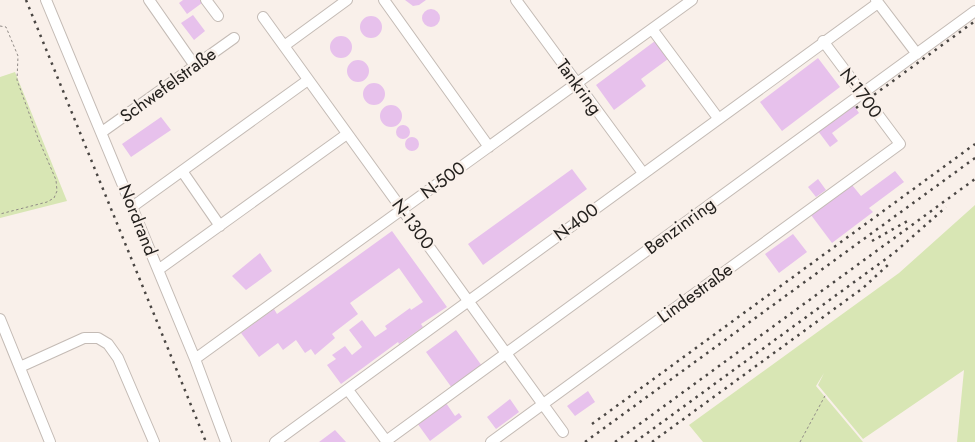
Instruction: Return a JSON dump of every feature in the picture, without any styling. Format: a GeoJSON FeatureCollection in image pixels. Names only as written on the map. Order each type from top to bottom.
{"type":"FeatureCollection","features":[{"type":"Feature","properties":{"kind":"lane","name":"Nordrand"},"geometry":{"type":"LineString","coordinates":[[46,0],[195,359],[226,442]]}},
{"type":"Feature","properties":{"kind":"lane"},"geometry":{"type":"LineString","coordinates":[[148,0],[195,66]]}},
{"type":"Feature","properties":{"kind":"lane"},"geometry":{"type":"LineString","coordinates":[[206,0],[218,16]]}},
{"type":"Feature","properties":{"kind":"lane"},"geometry":{"type":"LineString","coordinates":[[284,46],[347,0]]}},
{"type":"Feature","properties":{"kind":"lane"},"geometry":{"type":"LineString","coordinates":[[384,0],[489,147]]}},
{"type":"Feature","properties":{"kind":"lane","name":"Tankring"},"geometry":{"type":"LineString","coordinates":[[516,0],[643,173]]}},
{"type":"Feature","properties":{"kind":"lane","name":"N-500"},"geometry":{"type":"LineString","coordinates":[[195,359],[692,0]]}},
{"type":"Feature","properties":{"kind":"lane"},"geometry":{"type":"LineString","coordinates":[[877,2],[916,54]]}},
{"type":"Feature","properties":{"kind":"lane","name":"N-400"},"geometry":{"type":"LineString","coordinates":[[275,442],[877,2]]}},
{"type":"Feature","properties":{"kind":"lane","name":"Benzinring"},"geometry":{"type":"LineString","coordinates":[[387,442],[506,352],[975,11]]}},
{"type":"Feature","properties":{"kind":"lane","name":"N-1300"},"geometry":{"type":"LineString","coordinates":[[263,17],[563,432]]}},
{"type":"Feature","properties":{"kind":"lane"},"geometry":{"type":"LineString","coordinates":[[652,29],[718,118]]}},
{"type":"Feature","properties":{"kind":"lane","name":"Schwefelstraße"},"geometry":{"type":"LineString","coordinates":[[102,132],[234,38]]}},
{"type":"Feature","properties":{"kind":"lane","name":"N-1700"},"geometry":{"type":"LineString","coordinates":[[823,41],[900,144]]}},
{"type":"Feature","properties":{"kind":"lane"},"geometry":{"type":"LineString","coordinates":[[132,207],[308,80]]}},
{"type":"Feature","properties":{"kind":"lane"},"geometry":{"type":"LineString","coordinates":[[158,270],[347,134]]}},
{"type":"Feature","properties":{"kind":"lane","name":"Lindestraße"},"geometry":{"type":"LineString","coordinates":[[491,442],[900,144]]}},
{"type":"Feature","properties":{"kind":"lane"},"geometry":{"type":"LineString","coordinates":[[182,171],[220,226]]}},
{"type":"Feature","properties":{"kind":"lane"},"geometry":{"type":"LineString","coordinates":[[0,319],[50,442]]}},
{"type":"Feature","properties":{"kind":"lane"},"geometry":{"type":"LineString","coordinates":[[20,367],[84,338],[98,338],[108,344],[118,358],[154,442]]}},
{"type":"Feature","properties":{"kind":"lane"},"geometry":{"type":"LineString","coordinates":[[348,390],[387,442]]}},
{"type":"Feature","properties":{"kind":"path"},"geometry":{"type":"LineString","coordinates":[[0,26],[6,27],[10,32],[18,56],[17,80],[38,138],[56,180],[57,191],[54,198],[47,202],[0,214]]}},
{"type":"Feature","properties":{"kind":"path"},"geometry":{"type":"LineString","coordinates":[[800,442],[826,394]]}},
{"type":"Feature","properties":{"kind":"green space"},"geometry":{"type":"Polygon","coordinates":[[[15,72],[67,201],[0,218],[0,77],[15,72]]]}},
{"type":"Feature","properties":{"kind":"green space"},"geometry":{"type":"Polygon","coordinates":[[[975,205],[975,442],[957,442],[964,370],[863,439],[818,385],[824,373],[816,386],[863,442],[703,442],[689,425],[899,273],[975,205]]]}},
{"type":"Feature","properties":{"kind":"building"},"geometry":{"type":"Polygon","coordinates":[[[183,0],[206,0],[187,14],[179,3],[183,0]]]}},
{"type":"Feature","properties":{"kind":"building"},"geometry":{"type":"Polygon","coordinates":[[[405,0],[426,0],[419,5],[413,6],[405,0]]]}},
{"type":"Feature","properties":{"kind":"building"},"geometry":{"type":"Polygon","coordinates":[[[431,9],[439,14],[440,18],[435,26],[431,27],[423,22],[422,18],[427,10],[431,9]]]}},
{"type":"Feature","properties":{"kind":"building"},"geometry":{"type":"Polygon","coordinates":[[[193,15],[205,31],[194,40],[181,23],[193,15]]]}},
{"type":"Feature","properties":{"kind":"building"},"geometry":{"type":"Polygon","coordinates":[[[371,16],[379,19],[382,27],[379,35],[371,38],[363,35],[360,27],[363,19],[371,16]]]}},
{"type":"Feature","properties":{"kind":"building"},"geometry":{"type":"Polygon","coordinates":[[[341,36],[349,39],[352,47],[349,55],[341,58],[333,55],[330,47],[333,39],[341,36]]]}},
{"type":"Feature","properties":{"kind":"building"},"geometry":{"type":"Polygon","coordinates":[[[655,41],[668,59],[641,79],[646,86],[614,110],[596,85],[655,41]]]}},
{"type":"Feature","properties":{"kind":"building"},"geometry":{"type":"Polygon","coordinates":[[[818,58],[840,87],[782,131],[760,102],[818,58]]]}},
{"type":"Feature","properties":{"kind":"building"},"geometry":{"type":"Polygon","coordinates":[[[358,60],[366,63],[369,71],[366,79],[358,82],[350,79],[347,71],[350,63],[358,60]]]}},
{"type":"Feature","properties":{"kind":"building"},"geometry":{"type":"Polygon","coordinates":[[[374,83],[382,86],[385,94],[382,102],[374,105],[366,102],[363,94],[366,86],[374,83]]]}},
{"type":"Feature","properties":{"kind":"building"},"geometry":{"type":"Polygon","coordinates":[[[853,104],[859,113],[832,133],[838,141],[830,147],[818,131],[853,104]]]}},
{"type":"Feature","properties":{"kind":"building"},"geometry":{"type":"Polygon","coordinates":[[[391,105],[399,108],[402,116],[399,124],[391,127],[383,124],[380,116],[383,108],[391,105]]]}},
{"type":"Feature","properties":{"kind":"building"},"geometry":{"type":"Polygon","coordinates":[[[161,117],[171,130],[131,157],[122,144],[161,117]]]}},
{"type":"Feature","properties":{"kind":"building"},"geometry":{"type":"Polygon","coordinates":[[[403,125],[408,127],[410,132],[408,137],[403,139],[398,137],[396,132],[398,127],[403,125]]]}},
{"type":"Feature","properties":{"kind":"building"},"geometry":{"type":"Polygon","coordinates":[[[412,137],[417,139],[419,144],[417,149],[412,151],[407,149],[405,144],[407,139],[412,137]]]}},
{"type":"Feature","properties":{"kind":"building"},"geometry":{"type":"Polygon","coordinates":[[[572,169],[587,189],[483,265],[468,244],[572,169]]]}},
{"type":"Feature","properties":{"kind":"building"},"geometry":{"type":"Polygon","coordinates":[[[895,171],[904,182],[869,208],[873,212],[832,243],[811,215],[852,185],[861,196],[895,171]]]}},
{"type":"Feature","properties":{"kind":"building"},"geometry":{"type":"Polygon","coordinates":[[[818,179],[826,190],[816,197],[808,187],[818,179]]]}},
{"type":"Feature","properties":{"kind":"building"},"geometry":{"type":"Polygon","coordinates":[[[392,231],[447,307],[421,324],[423,327],[399,344],[398,342],[341,384],[327,365],[336,359],[332,355],[345,346],[352,355],[362,347],[349,330],[362,320],[375,337],[387,329],[385,326],[410,308],[411,310],[423,302],[399,268],[350,303],[358,314],[332,334],[335,338],[315,355],[311,349],[305,353],[296,340],[283,350],[278,343],[259,357],[241,333],[274,309],[277,314],[392,231]]]}},
{"type":"Feature","properties":{"kind":"building"},"geometry":{"type":"Polygon","coordinates":[[[793,234],[807,252],[779,273],[765,254],[793,234]]]}},
{"type":"Feature","properties":{"kind":"building"},"geometry":{"type":"Polygon","coordinates":[[[260,253],[272,271],[246,290],[232,276],[260,253]]]}},
{"type":"Feature","properties":{"kind":"building"},"geometry":{"type":"Polygon","coordinates":[[[456,330],[482,366],[452,388],[426,352],[456,330]]]}},
{"type":"Feature","properties":{"kind":"building"},"geometry":{"type":"Polygon","coordinates":[[[588,391],[595,402],[575,416],[567,406],[588,391]]]}},
{"type":"Feature","properties":{"kind":"building"},"geometry":{"type":"Polygon","coordinates":[[[510,399],[519,412],[496,429],[487,417],[510,399]]]}},
{"type":"Feature","properties":{"kind":"building"},"geometry":{"type":"Polygon","coordinates":[[[446,403],[455,416],[459,413],[462,417],[430,441],[417,423],[446,403]]]}},
{"type":"Feature","properties":{"kind":"building"},"geometry":{"type":"Polygon","coordinates":[[[335,430],[346,442],[319,442],[335,430]]]}},
{"type":"Feature","properties":{"kind":"railway"},"geometry":{"type":"LineString","coordinates":[[26,0],[206,442]]}},
{"type":"Feature","properties":{"kind":"railway"},"geometry":{"type":"LineString","coordinates":[[856,108],[975,21]]}},
{"type":"Feature","properties":{"kind":"railway"},"geometry":{"type":"LineString","coordinates":[[592,424],[975,144]]}},
{"type":"Feature","properties":{"kind":"railway"},"geometry":{"type":"LineString","coordinates":[[585,442],[975,158]]}},
{"type":"Feature","properties":{"kind":"railway"},"geometry":{"type":"LineString","coordinates":[[615,442],[975,179]]}},
{"type":"Feature","properties":{"kind":"railway"},"geometry":{"type":"LineString","coordinates":[[635,442],[894,253],[946,207]]}},
{"type":"Feature","properties":{"kind":"railway"},"geometry":{"type":"LineString","coordinates":[[872,241],[911,219]]}},
{"type":"Feature","properties":{"kind":"railway"},"geometry":{"type":"LineString","coordinates":[[652,442],[863,288],[890,263]]}}]}
